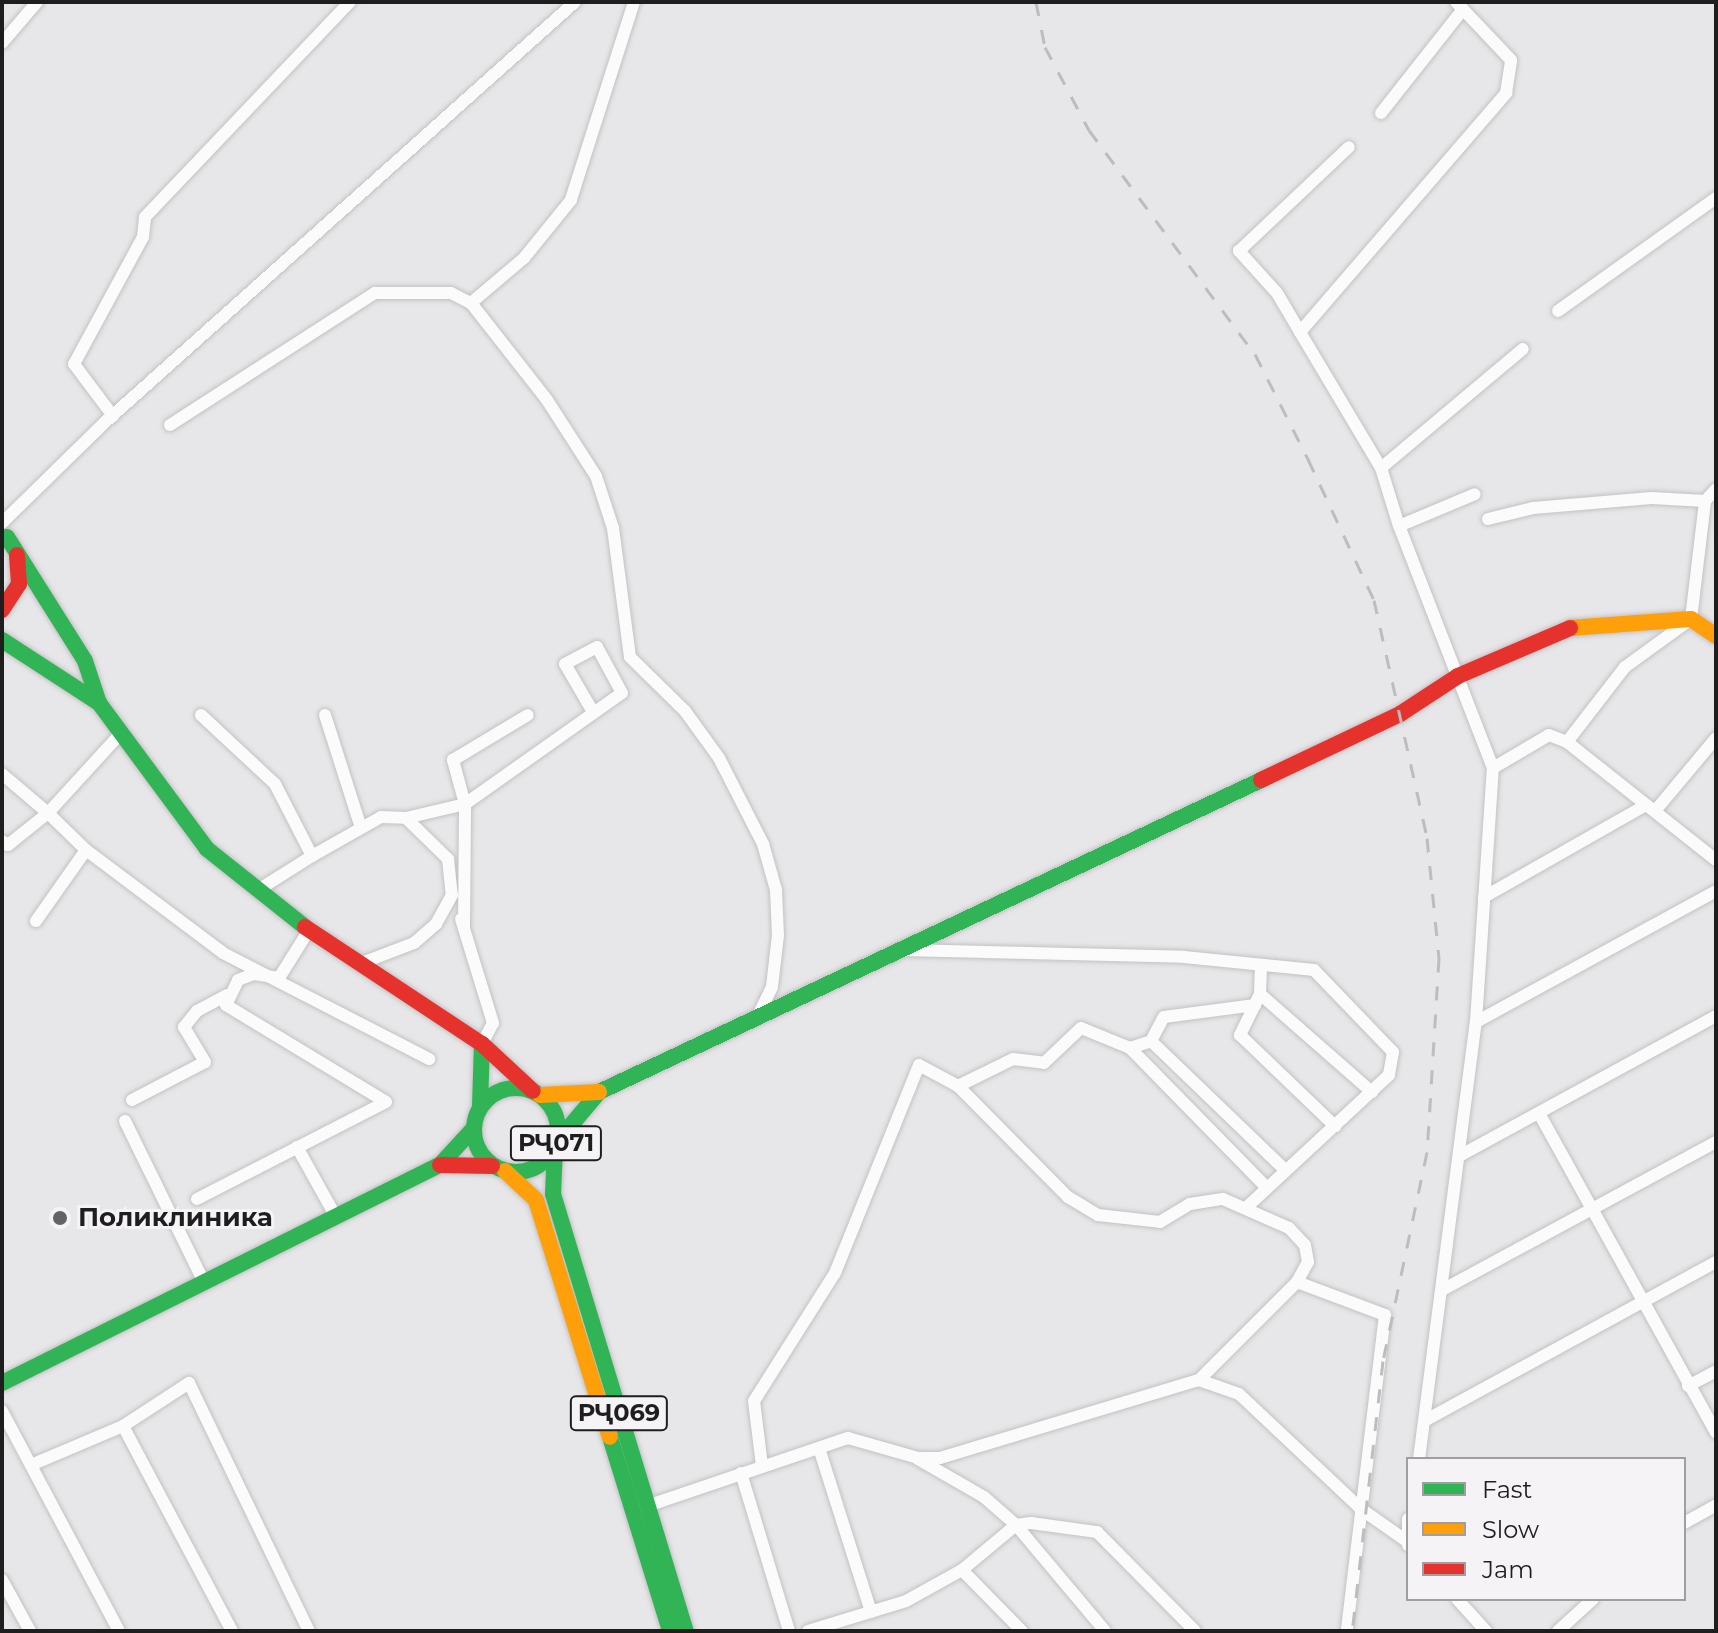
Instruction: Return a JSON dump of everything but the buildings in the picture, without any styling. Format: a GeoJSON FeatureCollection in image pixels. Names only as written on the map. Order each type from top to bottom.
{"type":"FeatureCollection","features":[{"type":"Feature","properties":{"kind":"main road"},"geometry":{"type":"LineString","coordinates":[[4,531],[85,661],[99,703],[207,849],[309,930],[482,1044],[536,1093],[599,1092]]}},
{"type":"Feature","properties":{"kind":"main road"},"geometry":{"type":"LineString","coordinates":[[2,610],[19,584],[20,568],[4,531]]}},
{"type":"Feature","properties":{"kind":"main road"},"geometry":{"type":"LineString","coordinates":[[555,1145],[599,1092],[1400,714],[1458,676],[1581,623],[1691,619],[1716,636]]}},
{"type":"Feature","properties":{"kind":"main road"},"geometry":{"type":"LineString","coordinates":[[2,640],[99,703]]}},
{"type":"Feature","properties":{"kind":"main road"},"geometry":{"type":"LineString","coordinates":[[480,1106],[482,1044]]}},
{"type":"Feature","properties":{"kind":"main road","name":"РҶ071"},"geometry":{"type":"LineString","coordinates":[[510,1088],[536,1093],[556,1116],[555,1145],[529,1170],[499,1168],[473,1129],[480,1106],[510,1088]]}},
{"type":"Feature","properties":{"kind":"main road"},"geometry":{"type":"LineString","coordinates":[[2,1383],[440,1165],[473,1129]]}},
{"type":"Feature","properties":{"kind":"main road","name":"РҶ069"},"geometry":{"type":"LineString","coordinates":[[555,1145],[553,1194],[641,1508],[670,1631]]}},
{"type":"Feature","properties":{"kind":"main road"},"geometry":{"type":"LineString","coordinates":[[440,1165],[499,1168]]}},
{"type":"Feature","properties":{"kind":"main road","name":"РҶ069"},"geometry":{"type":"LineString","coordinates":[[499,1168],[536,1200],[686,1631]]}},
{"type":"Feature","properties":{"kind":"street"},"geometry":{"type":"LineString","coordinates":[[2,43],[37,2]]}},
{"type":"Feature","properties":{"kind":"street"},"geometry":{"type":"LineString","coordinates":[[113,416],[74,364],[143,237],[145,217],[350,2]]}},
{"type":"Feature","properties":{"kind":"street"},"geometry":{"type":"LineString","coordinates":[[4,531],[113,416],[575,2]]}},
{"type":"Feature","properties":{"kind":"street"},"geometry":{"type":"LineString","coordinates":[[471,303],[524,258],[571,200],[634,2]]}},
{"type":"Feature","properties":{"kind":"street"},"geometry":{"type":"LineString","coordinates":[[1300,332],[1506,93],[1511,60],[1460,5],[1381,113]]}},
{"type":"Feature","properties":{"kind":"street"},"geometry":{"type":"LineString","coordinates":[[1349,147],[1239,251],[1277,293],[1381,468],[1399,526],[1493,768],[1476,1022],[1444,1289],[1419,1457]]}},
{"type":"Feature","properties":{"kind":"street"},"geometry":{"type":"LineString","coordinates":[[1558,311],[1716,198]]}},
{"type":"Feature","properties":{"kind":"street"},"geometry":{"type":"LineString","coordinates":[[170,425],[375,293],[451,293],[471,303],[547,400],[596,476],[613,528],[630,657],[685,711],[719,758],[763,844],[776,890],[778,935],[772,987],[759,1014]]}},
{"type":"Feature","properties":{"kind":"street"},"geometry":{"type":"LineString","coordinates":[[1381,468],[1523,349]]}},
{"type":"Feature","properties":{"kind":"street"},"geometry":{"type":"LineString","coordinates":[[1567,742],[1625,667],[1691,619],[1705,501],[1716,489]]}},
{"type":"Feature","properties":{"kind":"street"},"geometry":{"type":"LineString","coordinates":[[1399,526],[1475,494]]}},
{"type":"Feature","properties":{"kind":"street"},"geometry":{"type":"LineString","coordinates":[[1488,519],[1533,508],[1652,498],[1705,501]]}},
{"type":"Feature","properties":{"kind":"street"},"geometry":{"type":"LineString","coordinates":[[258,890],[360,825],[465,804],[622,693],[597,647],[565,664],[593,712]]}},
{"type":"Feature","properties":{"kind":"street"},"geometry":{"type":"LineString","coordinates":[[201,715],[275,784],[312,856]]}},
{"type":"Feature","properties":{"kind":"street"},"geometry":{"type":"LineString","coordinates":[[325,715],[360,825]]}},
{"type":"Feature","properties":{"kind":"street"},"geometry":{"type":"LineString","coordinates":[[464,926],[465,804],[453,760],[528,715]]}},
{"type":"Feature","properties":{"kind":"street"},"geometry":{"type":"LineString","coordinates":[[4,847],[48,813],[121,733]]}},
{"type":"Feature","properties":{"kind":"street"},"geometry":{"type":"LineString","coordinates":[[1493,768],[1549,735],[1567,742],[1716,860]]}},
{"type":"Feature","properties":{"kind":"street"},"geometry":{"type":"LineString","coordinates":[[1484,897],[1650,808],[1716,738]]}},
{"type":"Feature","properties":{"kind":"street"},"geometry":{"type":"LineString","coordinates":[[2,774],[86,850],[223,953],[279,978],[429,1059]]}},
{"type":"Feature","properties":{"kind":"street"},"geometry":{"type":"LineString","coordinates":[[406,818],[448,859],[452,895],[493,1023],[482,1044]]}},
{"type":"Feature","properties":{"kind":"street"},"geometry":{"type":"LineString","coordinates":[[36,921],[86,850]]}},
{"type":"Feature","properties":{"kind":"street"},"geometry":{"type":"LineString","coordinates":[[1476,1022],[1716,891]]}},
{"type":"Feature","properties":{"kind":"street"},"geometry":{"type":"LineString","coordinates":[[359,964],[414,943],[436,924],[452,895]]}},
{"type":"Feature","properties":{"kind":"street"},"geometry":{"type":"LineString","coordinates":[[279,978],[309,930]]}},
{"type":"Feature","properties":{"kind":"street"},"geometry":{"type":"LineString","coordinates":[[896,950],[1184,957],[1314,970],[1393,1052],[1389,1075],[1248,1206]]}},
{"type":"Feature","properties":{"kind":"street"},"geometry":{"type":"LineString","coordinates":[[1261,965],[1258,1000],[1240,1035],[1335,1126]]}},
{"type":"Feature","properties":{"kind":"street"},"geometry":{"type":"LineString","coordinates":[[132,1100],[205,1062],[184,1027],[197,1011],[227,995],[238,980],[254,974],[279,978]]}},
{"type":"Feature","properties":{"kind":"street"},"geometry":{"type":"LineString","coordinates":[[197,1199],[386,1102],[226,1005],[227,995]]}},
{"type":"Feature","properties":{"kind":"street"},"geometry":{"type":"LineString","coordinates":[[1130,1048],[1151,1041],[1164,1017],[1258,1000],[1372,1092]]}},
{"type":"Feature","properties":{"kind":"street"},"geometry":{"type":"LineString","coordinates":[[1461,1155],[1540,1115],[1716,1016]]}},
{"type":"Feature","properties":{"kind":"street"},"geometry":{"type":"LineString","coordinates":[[958,1086],[1013,1059],[1044,1063],[1081,1028],[1130,1048],[1267,1188]]}},
{"type":"Feature","properties":{"kind":"street"},"geometry":{"type":"LineString","coordinates":[[1151,1041],[1286,1171]]}},
{"type":"Feature","properties":{"kind":"street"},"geometry":{"type":"LineString","coordinates":[[762,1466],[754,1401],[835,1273],[919,1065],[958,1086],[1068,1197],[1098,1215],[1160,1222],[1190,1204],[1223,1199],[1248,1206],[1289,1228],[1305,1245],[1308,1262],[1297,1282],[1199,1380],[1048,1429],[918,1458]]}},
{"type":"Feature","properties":{"kind":"street"},"geometry":{"type":"LineString","coordinates":[[1540,1115],[1639,1302],[1716,1432]]}},
{"type":"Feature","properties":{"kind":"street"},"geometry":{"type":"LineString","coordinates":[[125,1121],[204,1282]]}},
{"type":"Feature","properties":{"kind":"street"},"geometry":{"type":"LineString","coordinates":[[1444,1289],[1716,1142]]}},
{"type":"Feature","properties":{"kind":"street"},"geometry":{"type":"LineString","coordinates":[[297,1147],[336,1217]]}},
{"type":"Feature","properties":{"kind":"street"},"geometry":{"type":"LineString","coordinates":[[1426,1420],[1716,1262]]}},
{"type":"Feature","properties":{"kind":"street"},"geometry":{"type":"LineString","coordinates":[[1297,1282],[1385,1315],[1347,1631]]}},
{"type":"Feature","properties":{"kind":"street"},"geometry":{"type":"LineString","coordinates":[[1688,1386],[1716,1371]]}},
{"type":"Feature","properties":{"kind":"street"},"geometry":{"type":"LineString","coordinates":[[1199,1380],[1239,1394],[1361,1509],[1406,1542]]}},
{"type":"Feature","properties":{"kind":"street"},"geometry":{"type":"LineString","coordinates":[[31,1465],[123,1426],[189,1383],[309,1631]]}},
{"type":"Feature","properties":{"kind":"street"},"geometry":{"type":"LineString","coordinates":[[2,1411],[119,1631]]}},
{"type":"Feature","properties":{"kind":"street"},"geometry":{"type":"LineString","coordinates":[[123,1426],[232,1631]]}},
{"type":"Feature","properties":{"kind":"street"},"geometry":{"type":"LineString","coordinates":[[641,1508],[848,1438],[918,1458],[984,1497],[1016,1525],[1105,1631]]}},
{"type":"Feature","properties":{"kind":"street"},"geometry":{"type":"LineString","coordinates":[[819,1448],[871,1612]]}},
{"type":"Feature","properties":{"kind":"street"},"geometry":{"type":"LineString","coordinates":[[741,1473],[789,1631]]}},
{"type":"Feature","properties":{"kind":"street"},"geometry":{"type":"LineString","coordinates":[[1686,1522],[1716,1505]]}},
{"type":"Feature","properties":{"kind":"street"},"geometry":{"type":"LineString","coordinates":[[808,1631],[871,1612],[962,1570],[1016,1525],[1097,1532],[1195,1631]]}},
{"type":"Feature","properties":{"kind":"street"},"geometry":{"type":"LineString","coordinates":[[962,1570],[1022,1631]]}},
{"type":"Feature","properties":{"kind":"street"},"geometry":{"type":"LineString","coordinates":[[4,1588],[30,1631]]}},
{"type":"Feature","properties":{"kind":"street"},"geometry":{"type":"LineString","coordinates":[[1459,1601],[1486,1630]]}},
{"type":"Feature","properties":{"kind":"street"},"geometry":{"type":"LineString","coordinates":[[1560,1631],[1591,1601]]}},
{"type":"Feature","properties":{"kind":"railway"},"geometry":{"type":"LineString","coordinates":[[1036,2],[1045,47],[1089,130],[1255,354],[1374,600],[1427,838],[1439,958],[1427,1152],[1383,1361],[1352,1631]]}},
{"type":"Feature","properties":{"kind":"traffic: fast"},"geometry":{"type":"LineString","coordinates":[[7,537],[85,661],[99,703],[207,849],[305,927]]}},
{"type":"Feature","properties":{"kind":"traffic: fast"},"geometry":{"type":"LineString","coordinates":[[2,640],[99,703]]}},
{"type":"Feature","properties":{"kind":"traffic: fast"},"geometry":{"type":"LineString","coordinates":[[556,1143],[599,1092],[1261,780]]}},
{"type":"Feature","properties":{"kind":"traffic: fast"},"geometry":{"type":"LineString","coordinates":[[480,1106],[482,1044]]}},
{"type":"Feature","properties":{"kind":"traffic: fast"},"geometry":{"type":"LineString","coordinates":[[516,1088],[532,1091],[546,1100],[555,1114],[558,1130],[555,1146],[546,1160],[532,1169],[516,1172],[500,1169],[486,1160],[477,1146],[474,1130],[477,1114],[486,1100],[500,1091],[516,1088]]}},
{"type":"Feature","properties":{"kind":"traffic: fast"},"geometry":{"type":"LineString","coordinates":[[2,1383],[440,1165],[473,1129]]}},
{"type":"Feature","properties":{"kind":"traffic: fast"},"geometry":{"type":"LineString","coordinates":[[555,1147],[553,1194],[686,1631]]}},
{"type":"Feature","properties":{"kind":"traffic: fast"},"geometry":{"type":"LineString","coordinates":[[610,1437],[670,1631]]}},
{"type":"Feature","properties":{"kind":"traffic: slow"},"geometry":{"type":"LineString","coordinates":[[1570,628],[1691,619],[1716,636]]}},
{"type":"Feature","properties":{"kind":"traffic: slow"},"geometry":{"type":"LineString","coordinates":[[540,1095],[599,1092]]}},
{"type":"Feature","properties":{"kind":"traffic: slow"},"geometry":{"type":"LineString","coordinates":[[505,1171],[536,1200],[610,1437]]}},
{"type":"Feature","properties":{"kind":"traffic: jam"},"geometry":{"type":"LineString","coordinates":[[2,610],[19,584],[17,555]]}},
{"type":"Feature","properties":{"kind":"traffic: jam"},"geometry":{"type":"LineString","coordinates":[[1261,780],[1400,714],[1458,676],[1570,628]]}},
{"type":"Feature","properties":{"kind":"traffic: jam"},"geometry":{"type":"LineString","coordinates":[[305,927],[482,1044],[533,1091]]}},
{"type":"Feature","properties":{"kind":"traffic: jam"},"geometry":{"type":"LineString","coordinates":[[440,1165],[492,1166]]}},
{"type":"Feature","properties":{"kind":"place","name":"Поликлиника"},"geometry":{"type":"Point","coordinates":[60,1218]}}]}
